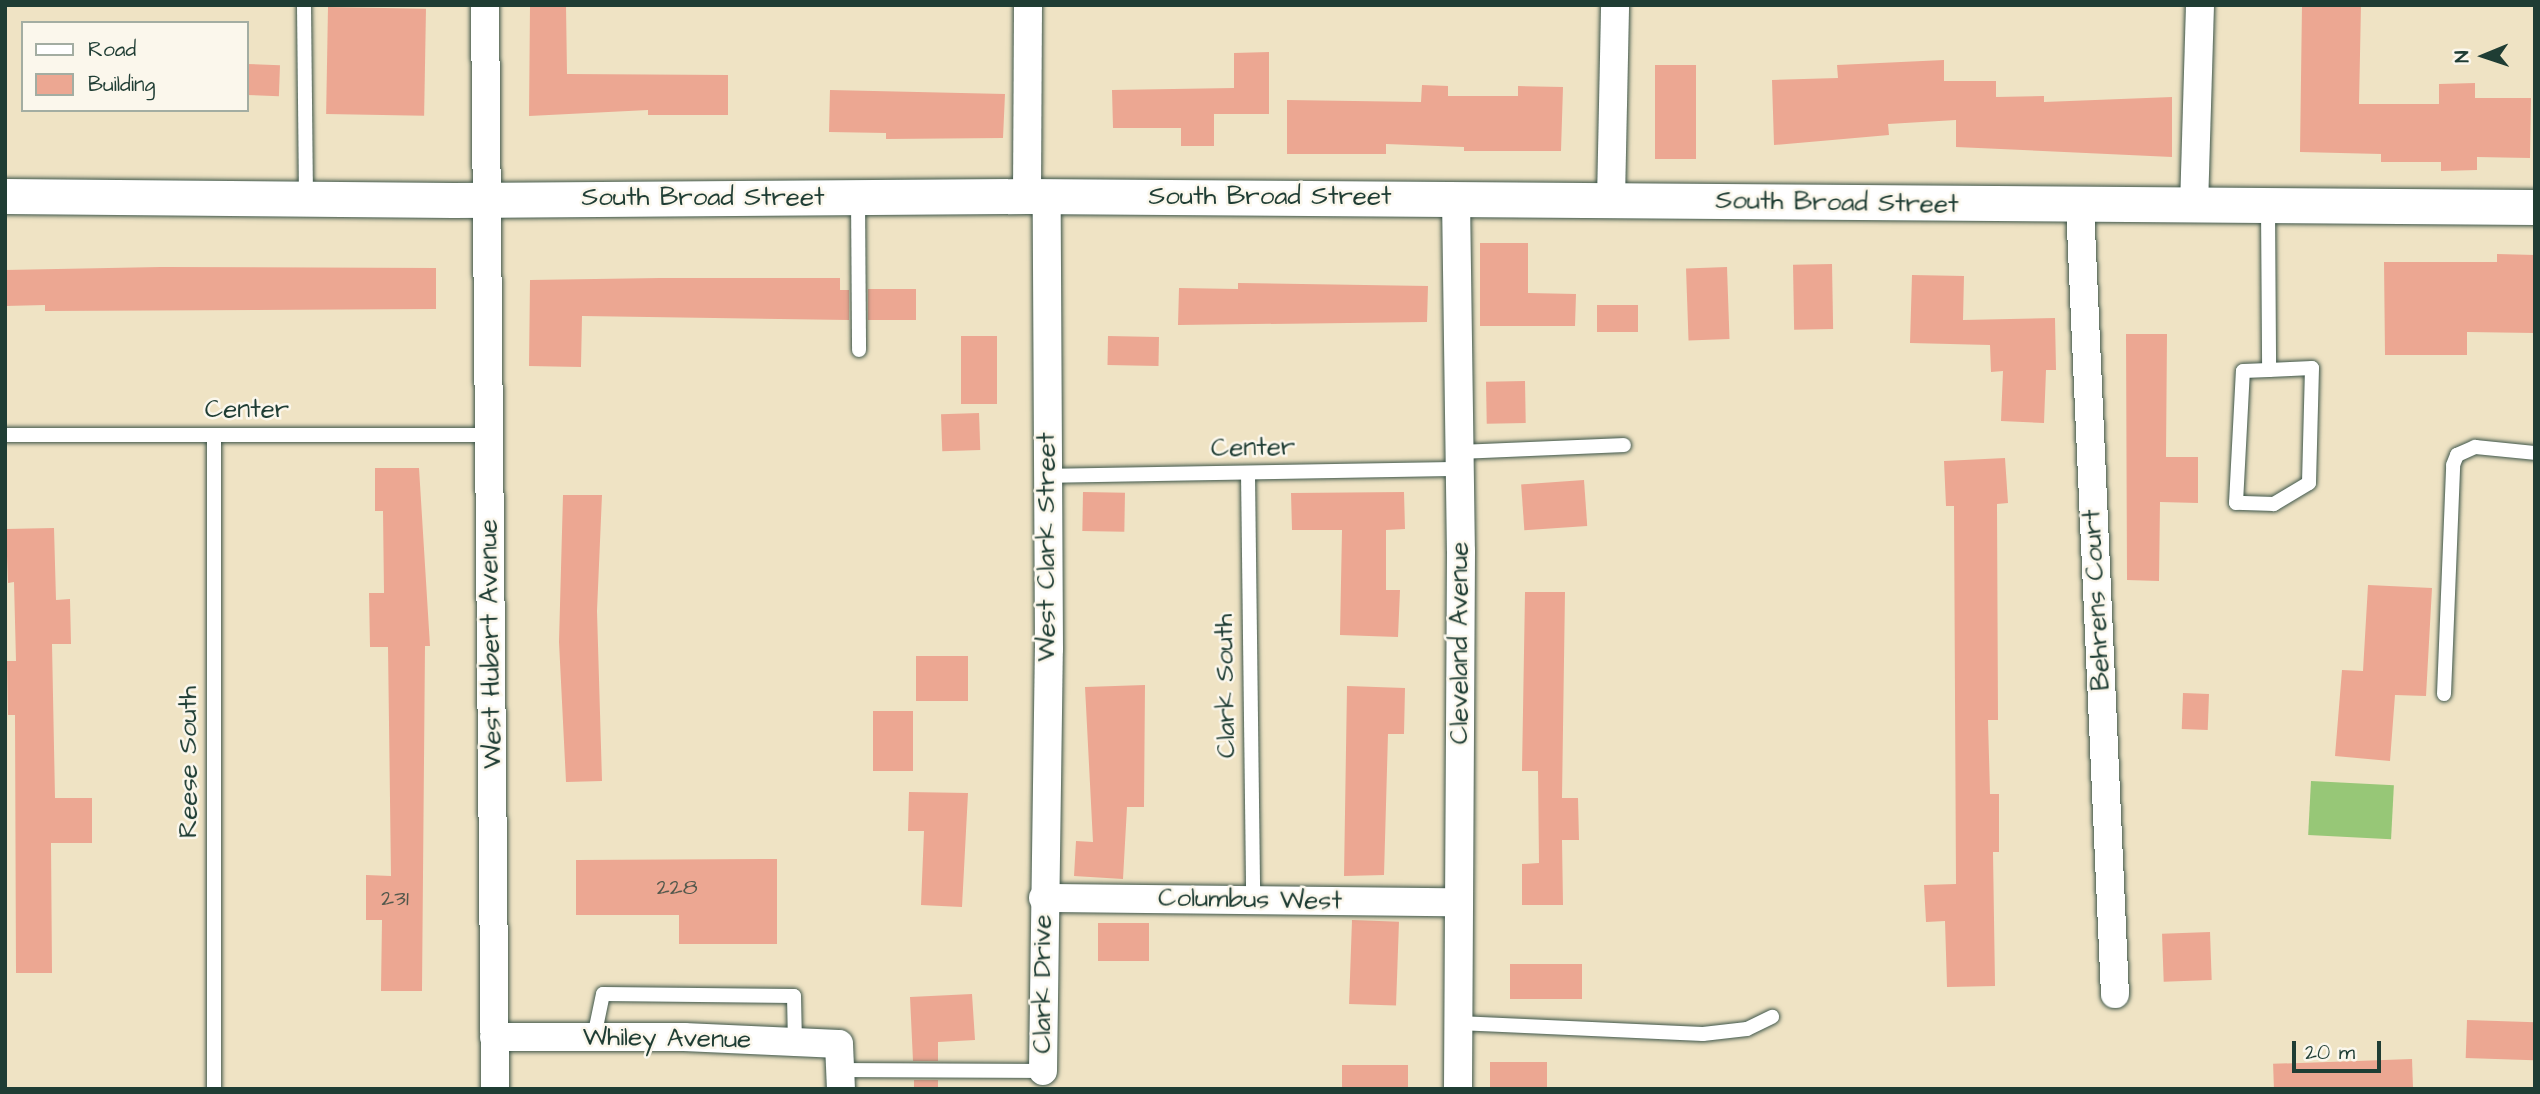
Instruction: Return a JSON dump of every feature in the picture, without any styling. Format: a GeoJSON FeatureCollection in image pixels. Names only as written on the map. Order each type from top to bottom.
{"type":"FeatureCollection","features":[{"type":"Feature","properties":{"kind":"street","name":"West Hubert Avenue"},"geometry":{"type":"LineString","coordinates":[[485,5],[495,1089]]}},
{"type":"Feature","properties":{"kind":"street","name":"West Clark Street"},"geometry":{"type":"LineString","coordinates":[[1028,5],[1037,196],[1049,649],[1043,898]]}},
{"type":"Feature","properties":{"kind":"street"},"geometry":{"type":"LineString","coordinates":[[1611,200],[1615,5]]}},
{"type":"Feature","properties":{"kind":"street"},"geometry":{"type":"LineString","coordinates":[[2194,206],[2200,5]]}},
{"type":"Feature","properties":{"kind":"street","name":"South Broad Street"},"geometry":{"type":"LineString","coordinates":[[5,196],[488,200],[1037,196],[2268,208],[2535,207]]}},
{"type":"Feature","properties":{"kind":"street","name":"Cleveland Avenue"},"geometry":{"type":"LineString","coordinates":[[1456,198],[1460,461],[1458,1089]]}},
{"type":"Feature","properties":{"kind":"street","name":"Behrens Court"},"geometry":{"type":"LineString","coordinates":[[2080,206],[2115,994]]}},
{"type":"Feature","properties":{"kind":"street","name":"Columbus West"},"geometry":{"type":"LineString","coordinates":[[1043,898],[1458,902]]}},
{"type":"Feature","properties":{"kind":"street","name":"Clark Drive"},"geometry":{"type":"LineString","coordinates":[[1043,898],[1043,1071]]}},
{"type":"Feature","properties":{"kind":"street","name":"Whiley Avenue"},"geometry":{"type":"LineString","coordinates":[[494,1037],[795,1042],[840,1068]]}},
{"type":"Feature","properties":{"kind":"lane"},"geometry":{"type":"LineString","coordinates":[[303,5],[306,198]]}},
{"type":"Feature","properties":{"kind":"lane"},"geometry":{"type":"LineString","coordinates":[[858,197],[859,350]]}},
{"type":"Feature","properties":{"kind":"lane"},"geometry":{"type":"LineString","coordinates":[[2268,208],[2269,370]]}},
{"type":"Feature","properties":{"kind":"lane"},"geometry":{"type":"LineString","coordinates":[[2312,368],[2309,483],[2274,504],[2236,503],[2243,371],[2269,370],[2312,368]]}},
{"type":"Feature","properties":{"kind":"lane","name":"Center"},"geometry":{"type":"LineString","coordinates":[[5,435],[489,435]]}},
{"type":"Feature","properties":{"kind":"lane","name":"Reese South"},"geometry":{"type":"LineString","coordinates":[[214,435],[214,1089]]}},
{"type":"Feature","properties":{"kind":"lane","name":"Center"},"geometry":{"type":"LineString","coordinates":[[1046,476],[1248,473],[1460,461],[1624,445]]}},
{"type":"Feature","properties":{"kind":"lane"},"geometry":{"type":"LineString","coordinates":[[2444,694],[2452,466],[2457,455],[2475,447],[2535,453]]}},
{"type":"Feature","properties":{"kind":"lane","name":"Clark South"},"geometry":{"type":"LineString","coordinates":[[1248,473],[1253,900]]}},
{"type":"Feature","properties":{"kind":"lane"},"geometry":{"type":"LineString","coordinates":[[594,1037],[603,994],[794,996],[795,1042]]}},
{"type":"Feature","properties":{"kind":"lane"},"geometry":{"type":"LineString","coordinates":[[1458,1023],[1703,1034],[1747,1030],[1772,1017]]}},
{"type":"Feature","properties":{"kind":"lane"},"geometry":{"type":"LineString","coordinates":[[840,1068],[1043,1071]]}},
{"type":"Feature","properties":{"kind":"green space"},"geometry":{"type":"Polygon","coordinates":[[[2311,781],[2394,785],[2391,839],[2308,835],[2311,781]]]}},
{"type":"Feature","properties":{"kind":"building"},"geometry":{"type":"Polygon","coordinates":[[[530,5],[566,5],[567,74],[728,75],[728,115],[648,115],[648,110],[529,116],[530,5]]]}},
{"type":"Feature","properties":{"kind":"building"},"geometry":{"type":"Polygon","coordinates":[[[2302,5],[2361,5],[2359,104],[2439,104],[2439,84],[2475,83],[2475,98],[2531,98],[2530,158],[2477,157],[2477,170],[2441,171],[2441,162],[2381,162],[2381,154],[2300,152],[2302,5]]]}},
{"type":"Feature","properties":{"kind":"building"},"geometry":{"type":"Polygon","coordinates":[[[328,7],[426,9],[424,116],[326,114],[328,7]]]}},
{"type":"Feature","properties":{"kind":"building"},"geometry":{"type":"Polygon","coordinates":[[[1269,52],[1269,114],[1214,114],[1214,146],[1181,146],[1181,128],[1113,128],[1112,90],[1234,88],[1234,53],[1269,52]]]}},
{"type":"Feature","properties":{"kind":"building"},"geometry":{"type":"Polygon","coordinates":[[[1944,60],[1944,81],[1996,81],[1996,97],[2044,96],[2044,102],[2172,97],[2172,157],[1956,147],[1956,120],[1888,124],[1889,135],[1774,145],[1772,80],[1838,78],[1837,65],[1944,60]]]}},
{"type":"Feature","properties":{"kind":"building"},"geometry":{"type":"Polygon","coordinates":[[[248,64],[280,65],[279,96],[248,95],[248,64]]]}},
{"type":"Feature","properties":{"kind":"building"},"geometry":{"type":"Polygon","coordinates":[[[1655,65],[1696,65],[1696,159],[1655,159],[1655,65]]]}},
{"type":"Feature","properties":{"kind":"building"},"geometry":{"type":"Polygon","coordinates":[[[1422,85],[1448,86],[1448,96],[1518,96],[1518,86],[1563,87],[1561,151],[1464,151],[1464,147],[1386,144],[1386,154],[1287,154],[1287,100],[1421,102],[1422,85]]]}},
{"type":"Feature","properties":{"kind":"building"},"geometry":{"type":"Polygon","coordinates":[[[830,90],[1005,94],[1003,138],[886,139],[886,133],[829,132],[830,90]]]}},
{"type":"Feature","properties":{"kind":"building"},"geometry":{"type":"Polygon","coordinates":[[[1480,243],[1528,243],[1528,293],[1576,294],[1575,326],[1480,326],[1480,243]]]}},
{"type":"Feature","properties":{"kind":"building"},"geometry":{"type":"Polygon","coordinates":[[[2497,254],[2535,255],[2535,333],[2467,332],[2467,355],[2385,355],[2384,262],[2497,262],[2497,254]]]}},
{"type":"Feature","properties":{"kind":"building"},"geometry":{"type":"Polygon","coordinates":[[[1832,264],[1833,329],[1794,330],[1793,265],[1832,264]]]}},
{"type":"Feature","properties":{"kind":"building"},"geometry":{"type":"Polygon","coordinates":[[[161,267],[436,268],[436,309],[45,311],[45,305],[5,306],[5,270],[161,267]]]}},
{"type":"Feature","properties":{"kind":"building"},"geometry":{"type":"Polygon","coordinates":[[[1727,267],[1730,339],[1689,340],[1686,268],[1727,267]]]}},
{"type":"Feature","properties":{"kind":"building"},"geometry":{"type":"Polygon","coordinates":[[[1912,275],[1964,276],[1963,320],[2055,318],[2056,370],[2046,370],[2044,423],[2001,421],[2003,371],[1991,372],[1990,345],[1910,343],[1912,275]]]}},
{"type":"Feature","properties":{"kind":"building"},"geometry":{"type":"Polygon","coordinates":[[[840,278],[840,290],[849,290],[849,320],[582,316],[581,367],[529,366],[530,280],[840,278]]]}},
{"type":"Feature","properties":{"kind":"building"},"geometry":{"type":"Polygon","coordinates":[[[1238,283],[1428,286],[1427,322],[1178,325],[1179,288],[1238,289],[1238,283]]]}},
{"type":"Feature","properties":{"kind":"building"},"geometry":{"type":"Polygon","coordinates":[[[868,289],[916,289],[916,320],[868,320],[868,289]]]}},
{"type":"Feature","properties":{"kind":"building"},"geometry":{"type":"Polygon","coordinates":[[[1597,305],[1638,305],[1638,332],[1597,332],[1597,305]]]}},
{"type":"Feature","properties":{"kind":"building"},"geometry":{"type":"Polygon","coordinates":[[[2126,334],[2167,334],[2166,457],[2198,457],[2198,503],[2160,502],[2159,581],[2127,580],[2126,334]]]}},
{"type":"Feature","properties":{"kind":"building"},"geometry":{"type":"Polygon","coordinates":[[[961,336],[997,336],[997,404],[961,404],[961,336]]]}},
{"type":"Feature","properties":{"kind":"building"},"geometry":{"type":"Polygon","coordinates":[[[1108,336],[1159,337],[1158,366],[1107,365],[1108,336]]]}},
{"type":"Feature","properties":{"kind":"building"},"geometry":{"type":"Polygon","coordinates":[[[1525,381],[1526,423],[1487,424],[1486,382],[1525,381]]]}},
{"type":"Feature","properties":{"kind":"building"},"geometry":{"type":"Polygon","coordinates":[[[979,413],[980,450],[942,451],[941,414],[979,413]]]}},
{"type":"Feature","properties":{"kind":"building"},"geometry":{"type":"Polygon","coordinates":[[[2005,458],[2008,503],[1997,504],[1998,720],[1988,720],[1990,794],[1999,794],[1999,852],[1993,852],[1995,986],[1947,987],[1945,921],[1926,922],[1924,885],[1956,884],[1954,506],[1946,506],[1944,461],[2005,458]]]}},
{"type":"Feature","properties":{"kind":"building"},"geometry":{"type":"Polygon","coordinates":[[[375,468],[419,468],[430,646],[425,646],[422,991],[381,991],[382,920],[366,920],[366,875],[391,876],[388,647],[370,647],[369,593],[384,593],[383,511],[375,511],[375,468]]]}},
{"type":"Feature","properties":{"kind":"building"},"geometry":{"type":"Polygon","coordinates":[[[1584,480],[1587,526],[1524,530],[1521,484],[1584,480]]]}},
{"type":"Feature","properties":{"kind":"building"},"geometry":{"type":"Polygon","coordinates":[[[1083,492],[1125,493],[1124,532],[1082,531],[1083,492]]]}},
{"type":"Feature","properties":{"kind":"building"},"geometry":{"type":"Polygon","coordinates":[[[1404,492],[1405,529],[1386,530],[1386,590],[1400,590],[1398,637],[1340,635],[1342,530],[1292,530],[1291,493],[1404,492]]]}},
{"type":"Feature","properties":{"kind":"building"},"geometry":{"type":"Polygon","coordinates":[[[563,495],[602,495],[597,611],[602,781],[566,782],[559,642],[563,495]]]}},
{"type":"Feature","properties":{"kind":"building"},"geometry":{"type":"Polygon","coordinates":[[[54,528],[56,600],[70,599],[71,644],[52,644],[55,798],[92,798],[92,843],[51,843],[52,973],[16,973],[15,715],[8,715],[7,661],[16,661],[14,582],[8,583],[6,529],[54,528]]]}},
{"type":"Feature","properties":{"kind":"building"},"geometry":{"type":"Polygon","coordinates":[[[2368,585],[2432,588],[2426,696],[2395,695],[2390,761],[2335,756],[2342,670],[2363,671],[2368,585]]]}},
{"type":"Feature","properties":{"kind":"building"},"geometry":{"type":"Polygon","coordinates":[[[1525,592],[1565,592],[1562,798],[1578,798],[1579,840],[1562,840],[1563,905],[1522,905],[1522,864],[1539,863],[1538,771],[1522,771],[1525,592]]]}},
{"type":"Feature","properties":{"kind":"building"},"geometry":{"type":"Polygon","coordinates":[[[916,656],[968,656],[968,701],[916,701],[916,656]]]}},
{"type":"Feature","properties":{"kind":"building"},"geometry":{"type":"Polygon","coordinates":[[[1145,685],[1144,807],[1127,807],[1123,879],[1074,876],[1076,841],[1093,842],[1085,687],[1145,685]]]}},
{"type":"Feature","properties":{"kind":"building"},"geometry":{"type":"Polygon","coordinates":[[[1347,686],[1405,688],[1404,734],[1388,734],[1384,875],[1344,876],[1347,686]]]}},
{"type":"Feature","properties":{"kind":"building"},"geometry":{"type":"Polygon","coordinates":[[[2183,693],[2209,694],[2208,730],[2182,729],[2183,693]]]}},
{"type":"Feature","properties":{"kind":"building"},"geometry":{"type":"Polygon","coordinates":[[[873,711],[913,711],[913,771],[873,771],[873,711]]]}},
{"type":"Feature","properties":{"kind":"building"},"geometry":{"type":"Polygon","coordinates":[[[909,792],[968,793],[962,907],[921,905],[924,831],[908,831],[909,792]]]}},
{"type":"Feature","properties":{"kind":"building"},"geometry":{"type":"Polygon","coordinates":[[[777,859],[777,944],[679,944],[679,915],[576,915],[576,860],[777,859]]]}},
{"type":"Feature","properties":{"kind":"building"},"geometry":{"type":"Polygon","coordinates":[[[1352,920],[1399,922],[1396,1006],[1349,1004],[1352,920]]]}},
{"type":"Feature","properties":{"kind":"building"},"geometry":{"type":"Polygon","coordinates":[[[1098,923],[1149,923],[1149,961],[1098,961],[1098,923]]]}},
{"type":"Feature","properties":{"kind":"building"},"geometry":{"type":"Polygon","coordinates":[[[2210,932],[2212,980],[2164,982],[2162,934],[2210,932]]]}},
{"type":"Feature","properties":{"kind":"building"},"geometry":{"type":"Polygon","coordinates":[[[1510,964],[1582,964],[1582,999],[1510,999],[1510,964]]]}},
{"type":"Feature","properties":{"kind":"building"},"geometry":{"type":"Polygon","coordinates":[[[972,994],[975,1040],[938,1042],[938,1061],[913,1061],[910,997],[972,994]]]}},
{"type":"Feature","properties":{"kind":"building"},"geometry":{"type":"Polygon","coordinates":[[[2467,1020],[2535,1022],[2534,1060],[2466,1058],[2467,1020]]]}},
{"type":"Feature","properties":{"kind":"building"},"geometry":{"type":"Polygon","coordinates":[[[2412,1059],[2413,1089],[2274,1089],[2273,1064],[2412,1059]]]}},
{"type":"Feature","properties":{"kind":"building"},"geometry":{"type":"Polygon","coordinates":[[[1490,1062],[1547,1062],[1547,1089],[1490,1089],[1490,1062]]]}},
{"type":"Feature","properties":{"kind":"building"},"geometry":{"type":"Polygon","coordinates":[[[1342,1065],[1408,1065],[1408,1089],[1342,1089],[1342,1065]]]}},
{"type":"Feature","properties":{"kind":"building"},"geometry":{"type":"Polygon","coordinates":[[[914,1080],[938,1080],[938,1089],[914,1089],[914,1080]]]}}]}
